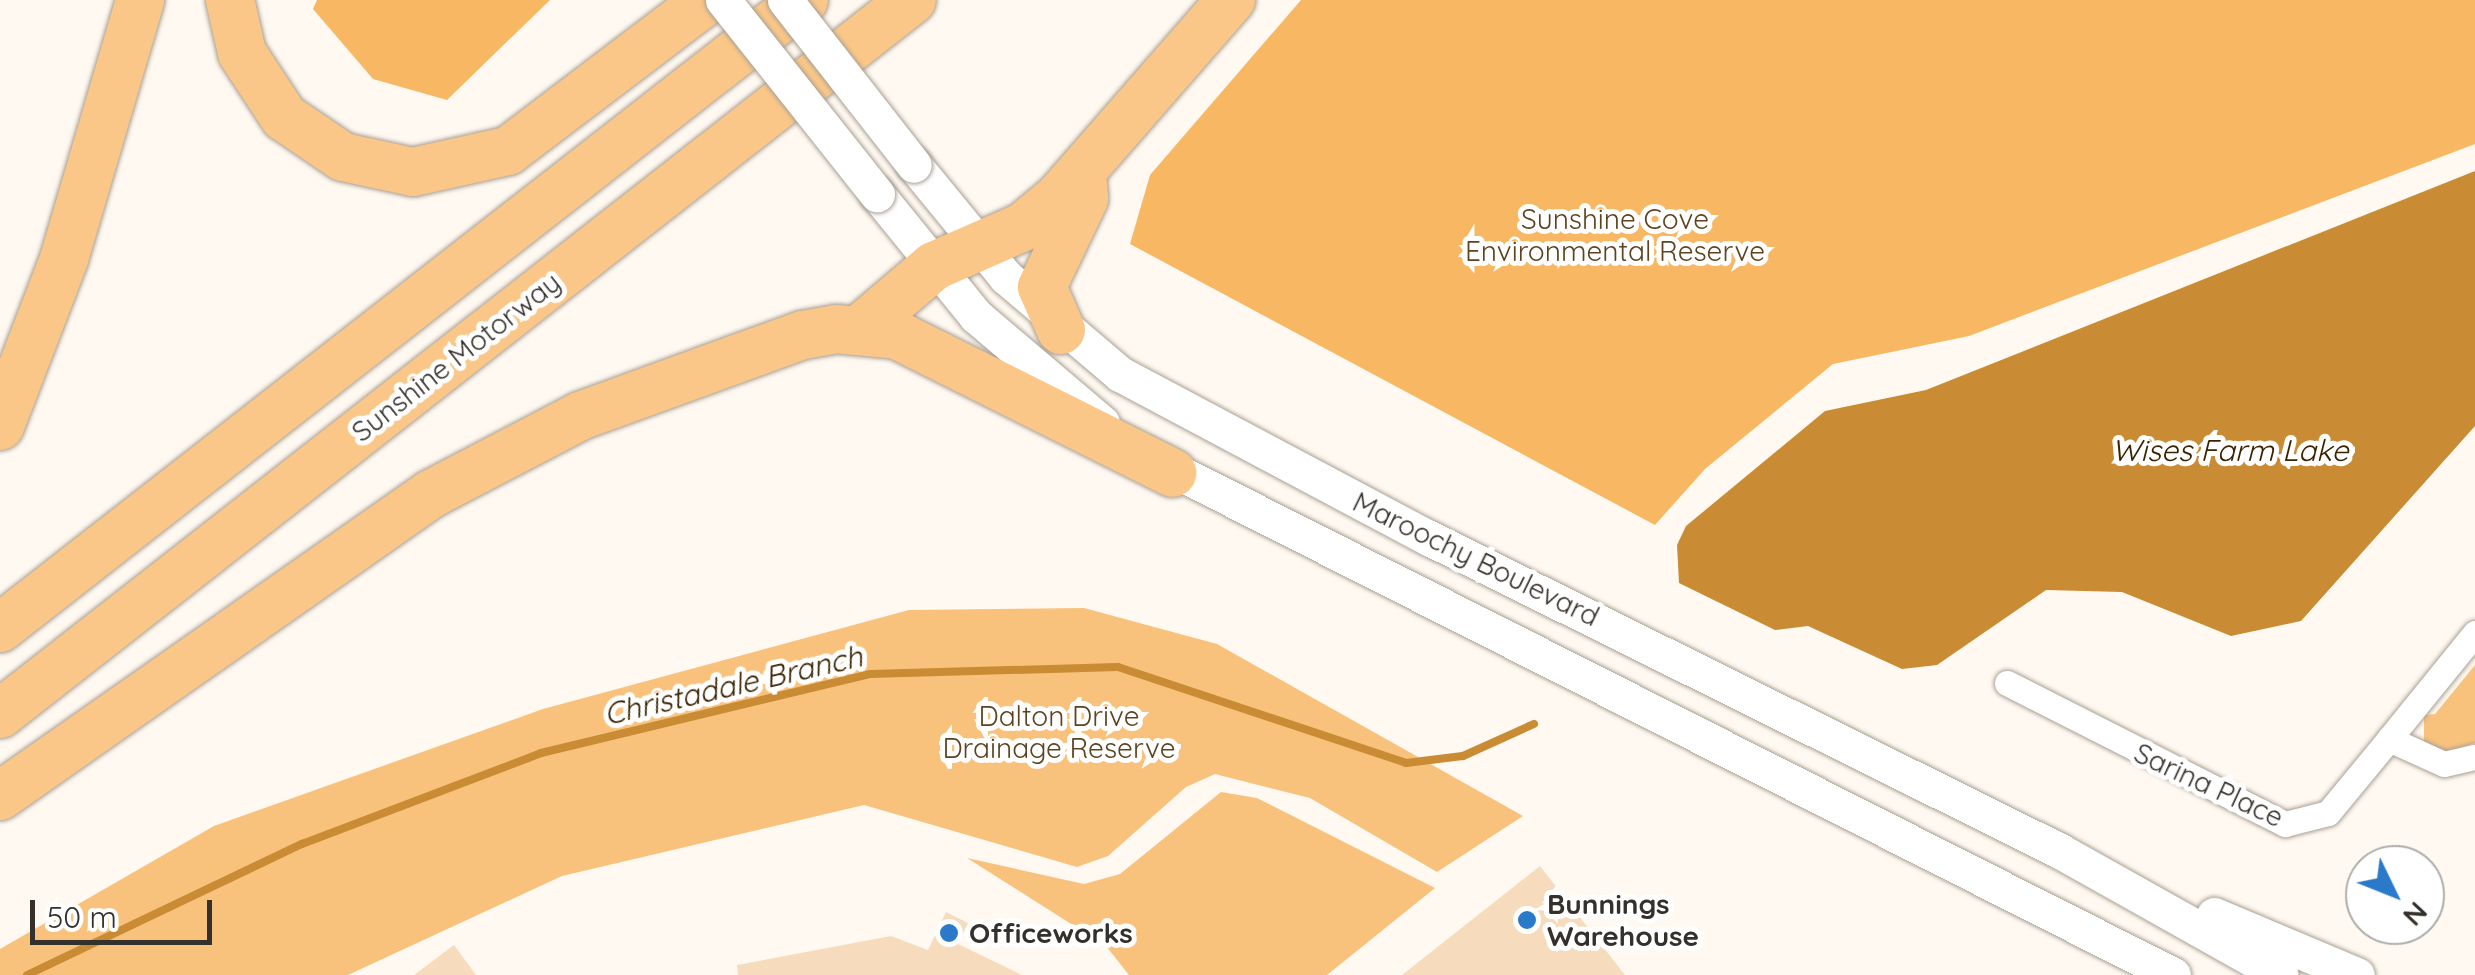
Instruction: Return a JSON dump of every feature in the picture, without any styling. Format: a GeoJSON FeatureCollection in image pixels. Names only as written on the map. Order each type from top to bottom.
{"type":"FeatureCollection","features":[{"type":"Feature","properties":{"kind":"highway"},"geometry":{"type":"LineString","coordinates":[[0,426],[64,259],[140,0]]}},
{"type":"Feature","properties":{"kind":"highway"},"geometry":{"type":"LineString","coordinates":[[230,0],[242,53],[284,116],[342,157],[414,172],[508,151],[707,0]]}},
{"type":"Feature","properties":{"kind":"highway"},"geometry":{"type":"LineString","coordinates":[[0,628],[804,0]]}},
{"type":"Feature","properties":{"kind":"highway","name":"Sunshine Motorway"},"geometry":{"type":"LineString","coordinates":[[0,714],[912,0]]}},
{"type":"Feature","properties":{"kind":"highway"},"geometry":{"type":"LineString","coordinates":[[860,329],[934,266],[1023,227],[1082,174],[1230,0]]}},
{"type":"Feature","properties":{"kind":"highway"},"geometry":{"type":"LineString","coordinates":[[1061,330],[1042,287],[1084,199],[1082,174]]}},
{"type":"Feature","properties":{"kind":"highway"},"geometry":{"type":"LineString","coordinates":[[0,796],[373,530],[548,432],[684,374],[803,335],[860,329],[932,349],[1101,444],[1172,473]]}},
{"type":"Feature","properties":{"kind":"main road","name":"Maroochy Boulevard"},"geometry":{"type":"LineString","coordinates":[[723,0],[934,266],[1004,343],[1172,473],[2173,975]]}},
{"type":"Feature","properties":{"kind":"main road","name":"Maroochy Boulevard"},"geometry":{"type":"LineString","coordinates":[[784,0],[980,248],[1061,330],[1120,374],[1414,530],[2060,851],[2281,975]]}},
{"type":"Feature","properties":{"kind":"main road"},"geometry":{"type":"LineString","coordinates":[[2060,851],[2357,975]]}},
{"type":"Feature","properties":{"kind":"street","name":"Sarina Place"},"geometry":{"type":"LineString","coordinates":[[2006,683],[2291,825],[2328,814],[2475,633]]}},
{"type":"Feature","properties":{"kind":"street"},"geometry":{"type":"LineString","coordinates":[[2389,739],[2444,764],[2475,757]]}},
{"type":"Feature","properties":{"kind":"green space"},"geometry":{"type":"Polygon","coordinates":[[[317,0],[550,0],[447,100],[373,79],[313,9],[317,0]]]}},
{"type":"Feature","properties":{"kind":"green space","name":"Sunshine Cove Environmental Reserve"},"geometry":{"type":"Polygon","coordinates":[[[1301,0],[2475,0],[2475,144],[1969,336],[1833,364],[1705,469],[1655,525],[1130,244],[1150,175],[1301,0]]]}},
{"type":"Feature","properties":{"kind":"green space","name":"Dalton Drive Drainage Reserve"},"geometry":{"type":"Polygon","coordinates":[[[1084,608],[1217,644],[1523,816],[1437,872],[1310,798],[1215,774],[1186,787],[1108,856],[1077,867],[864,805],[562,876],[348,975],[0,975],[0,949],[214,826],[543,709],[909,610],[1084,608]]]}},
{"type":"Feature","properties":{"kind":"green space"},"geometry":{"type":"Polygon","coordinates":[[[2475,665],[2475,743],[2446,752],[2424,742],[2424,715],[2435,714],[2475,665]]]}},
{"type":"Feature","properties":{"kind":"green space"},"geometry":{"type":"Polygon","coordinates":[[[1221,792],[1257,798],[1435,888],[1327,975],[1129,975],[1106,946],[967,858],[1084,884],[1120,874],[1221,792]]]}},
{"type":"Feature","properties":{"kind":"water","name":"Wises Farm Lake"},"geometry":{"type":"Polygon","coordinates":[[[2475,171],[2475,426],[2301,621],[2231,636],[2122,592],[2046,590],[1937,665],[1902,669],[1808,626],[1775,630],[1679,583],[1677,545],[1686,526],[1825,411],[1926,390],[2475,171]]]}},
{"type":"Feature","properties":{"kind":"building","name":"Bunnings Warehouse"},"geometry":{"type":"Polygon","coordinates":[[[1540,866],[1625,975],[1402,975],[1540,866]]]}},
{"type":"Feature","properties":{"kind":"building"},"geometry":{"type":"Polygon","coordinates":[[[946,912],[968,923],[958,944],[1022,975],[738,975],[737,965],[891,936],[928,950],[946,912]]]}},
{"type":"Feature","properties":{"kind":"building"},"geometry":{"type":"Polygon","coordinates":[[[454,945],[476,975],[414,975],[454,945]]]}},
{"type":"Feature","properties":{"kind":"waterway","name":"Christadale Branch"},"geometry":{"type":"LineString","coordinates":[[27,975],[302,844],[541,753],[870,674],[1118,667],[1406,763],[1463,756],[1534,724]]}},
{"type":"Feature","properties":{"kind":"place","name":"Bunnings Warehouse"},"geometry":{"type":"Point","coordinates":[1527,920]}},
{"type":"Feature","properties":{"kind":"place","name":"Officeworks"},"geometry":{"type":"Point","coordinates":[949,933]}}]}
